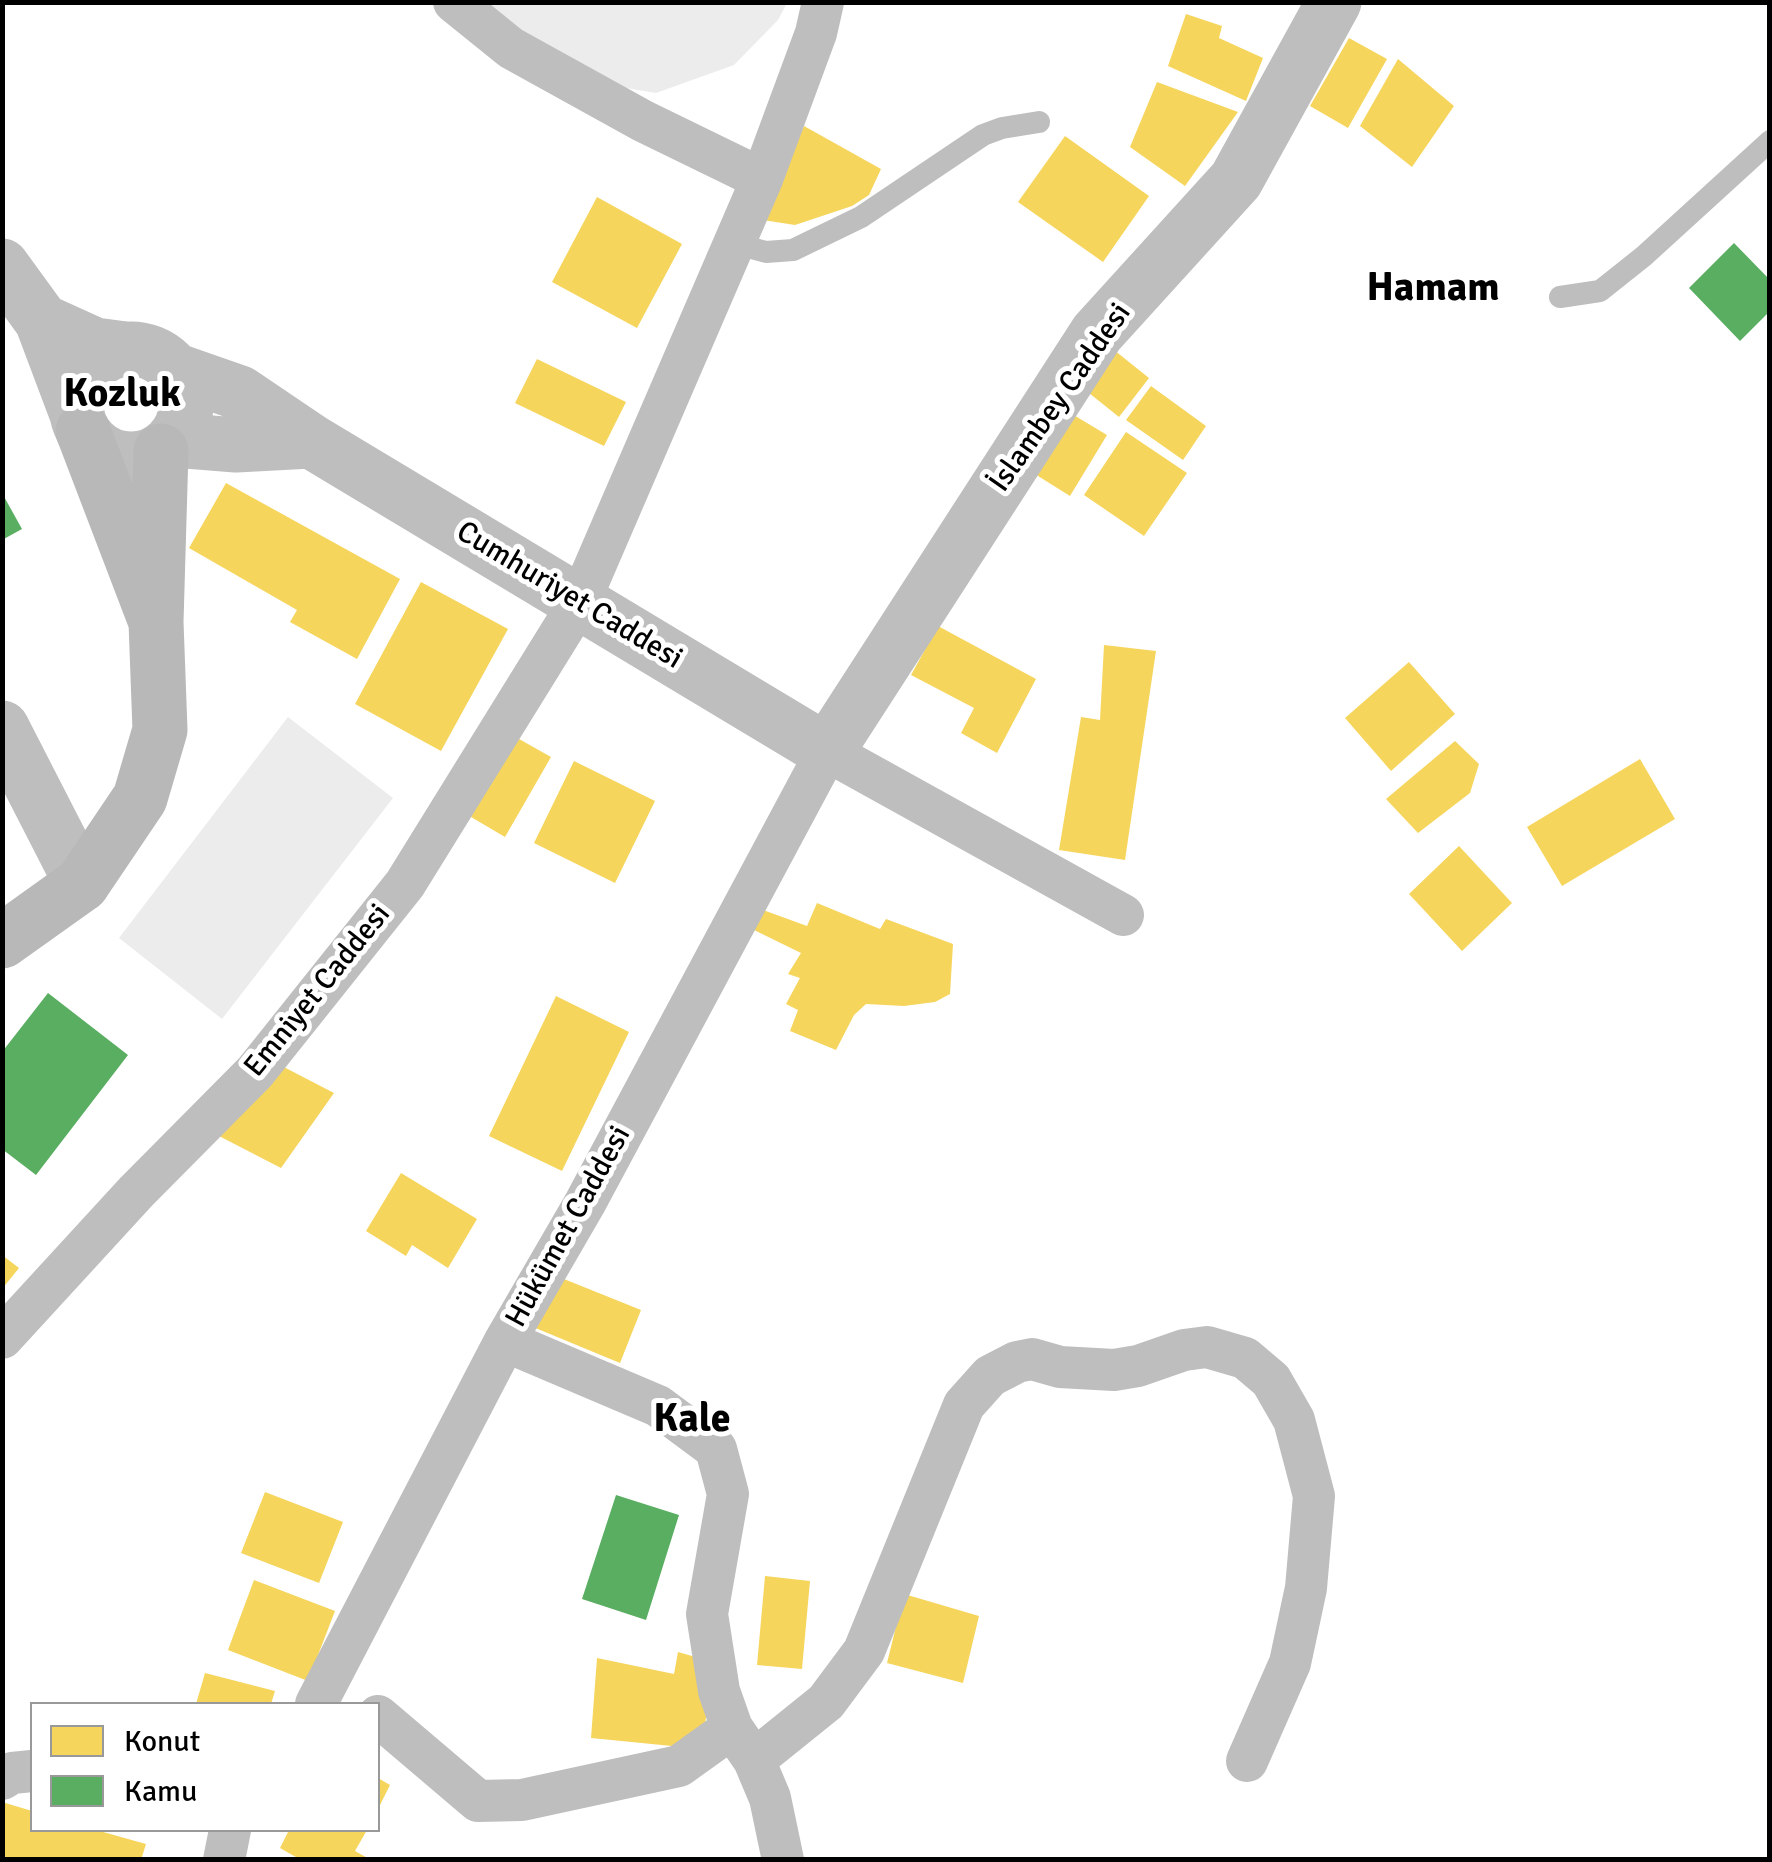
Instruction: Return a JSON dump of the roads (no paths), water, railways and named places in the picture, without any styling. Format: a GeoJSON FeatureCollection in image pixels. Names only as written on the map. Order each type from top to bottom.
{"type":"FeatureCollection","features":[{"type":"Feature","properties":{"kind":"main road"},"geometry":{"type":"LineString","coordinates":[[80,422],[156,622]]}},
{"type":"Feature","properties":{"kind":"main road"},"geometry":{"type":"LineString","coordinates":[[2,941],[82,884],[140,798],[160,730],[156,622],[167,446]]}},
{"type":"Feature","properties":{"kind":"street"},"geometry":{"type":"LineString","coordinates":[[454,2],[512,48],[657,129],[762,178]]}},
{"type":"Feature","properties":{"kind":"street","name":"Emniyet Caddesi"},"geometry":{"type":"LineString","coordinates":[[2,1338],[136,1192],[255,1072],[405,884],[579,603],[762,178],[824,2]]}},
{"type":"Feature","properties":{"kind":"street","name":"İslambey Caddesi"},"geometry":{"type":"LineString","coordinates":[[827,751],[1098,334],[1236,180],[1334,2]]}},
{"type":"Feature","properties":{"kind":"street"},"geometry":{"type":"LineString","coordinates":[[2,266],[42,321],[80,422],[94,445],[109,455],[126,460],[144,458],[167,446],[312,441]]}},
{"type":"Feature","properties":{"kind":"street"},"geometry":{"type":"LineString","coordinates":[[42,321],[94,345],[144,351],[161,358],[174,370],[186,405],[183,424],[167,446]]}},
{"type":"Feature","properties":{"kind":"street"},"geometry":{"type":"LineString","coordinates":[[80,422],[76,396],[82,379],[92,365],[125,350]]}},
{"type":"Feature","properties":{"kind":"street","name":"Cumhuriyet Caddesi"},"geometry":{"type":"LineString","coordinates":[[174,370],[240,393],[312,441],[827,751]]}},
{"type":"Feature","properties":{"kind":"street"},"geometry":{"type":"LineString","coordinates":[[2,728],[82,884]]}},
{"type":"Feature","properties":{"kind":"street"},"geometry":{"type":"LineString","coordinates":[[827,751],[1123,915]]}},
{"type":"Feature","properties":{"kind":"street","name":"Hükümet Caddesi"},"geometry":{"type":"LineString","coordinates":[[337,1695],[505,1341],[594,1186],[827,751]]}},
{"type":"Feature","properties":{"kind":"street"},"geometry":{"type":"LineString","coordinates":[[505,1341],[658,1406],[716,1450],[728,1494],[708,1614],[719,1691],[770,1798],[783,1860]]}},
{"type":"Feature","properties":{"kind":"street"},"geometry":{"type":"LineString","coordinates":[[380,1718],[478,1801],[522,1800],[678,1766],[743,1744],[826,1702],[864,1651],[964,1405],[990,1376],[1032,1358],[1060,1366],[1114,1370],[1207,1347],[1245,1358],[1271,1380],[1294,1420],[1314,1496],[1306,1588],[1290,1663],[1248,1761]]}},
{"type":"Feature","properties":{"kind":"street"},"geometry":{"type":"LineString","coordinates":[[2,1779],[12,1772],[30,1771]]}},
{"type":"Feature","properties":{"kind":"street"},"geometry":{"type":"LineString","coordinates":[[224,1860],[230,1832]]}},
{"type":"Feature","properties":{"kind":"lane"},"geometry":{"type":"LineString","coordinates":[[734,243],[766,252],[793,250],[861,217],[984,135],[1039,122]]}},
{"type":"Feature","properties":{"kind":"lane"},"geometry":{"type":"LineString","coordinates":[[1560,297],[1600,290],[1644,256],[1770,141]]}},
{"type":"Feature","properties":{"kind":"district","name":"Hamam"},"geometry":{"type":"Point","coordinates":[1433,289]}},
{"type":"Feature","properties":{"kind":"district","name":"Kozluk"},"geometry":{"type":"Point","coordinates":[122,395]}},
{"type":"Feature","properties":{"kind":"district","name":"Kale"},"geometry":{"type":"Point","coordinates":[692,1420]}}]}
